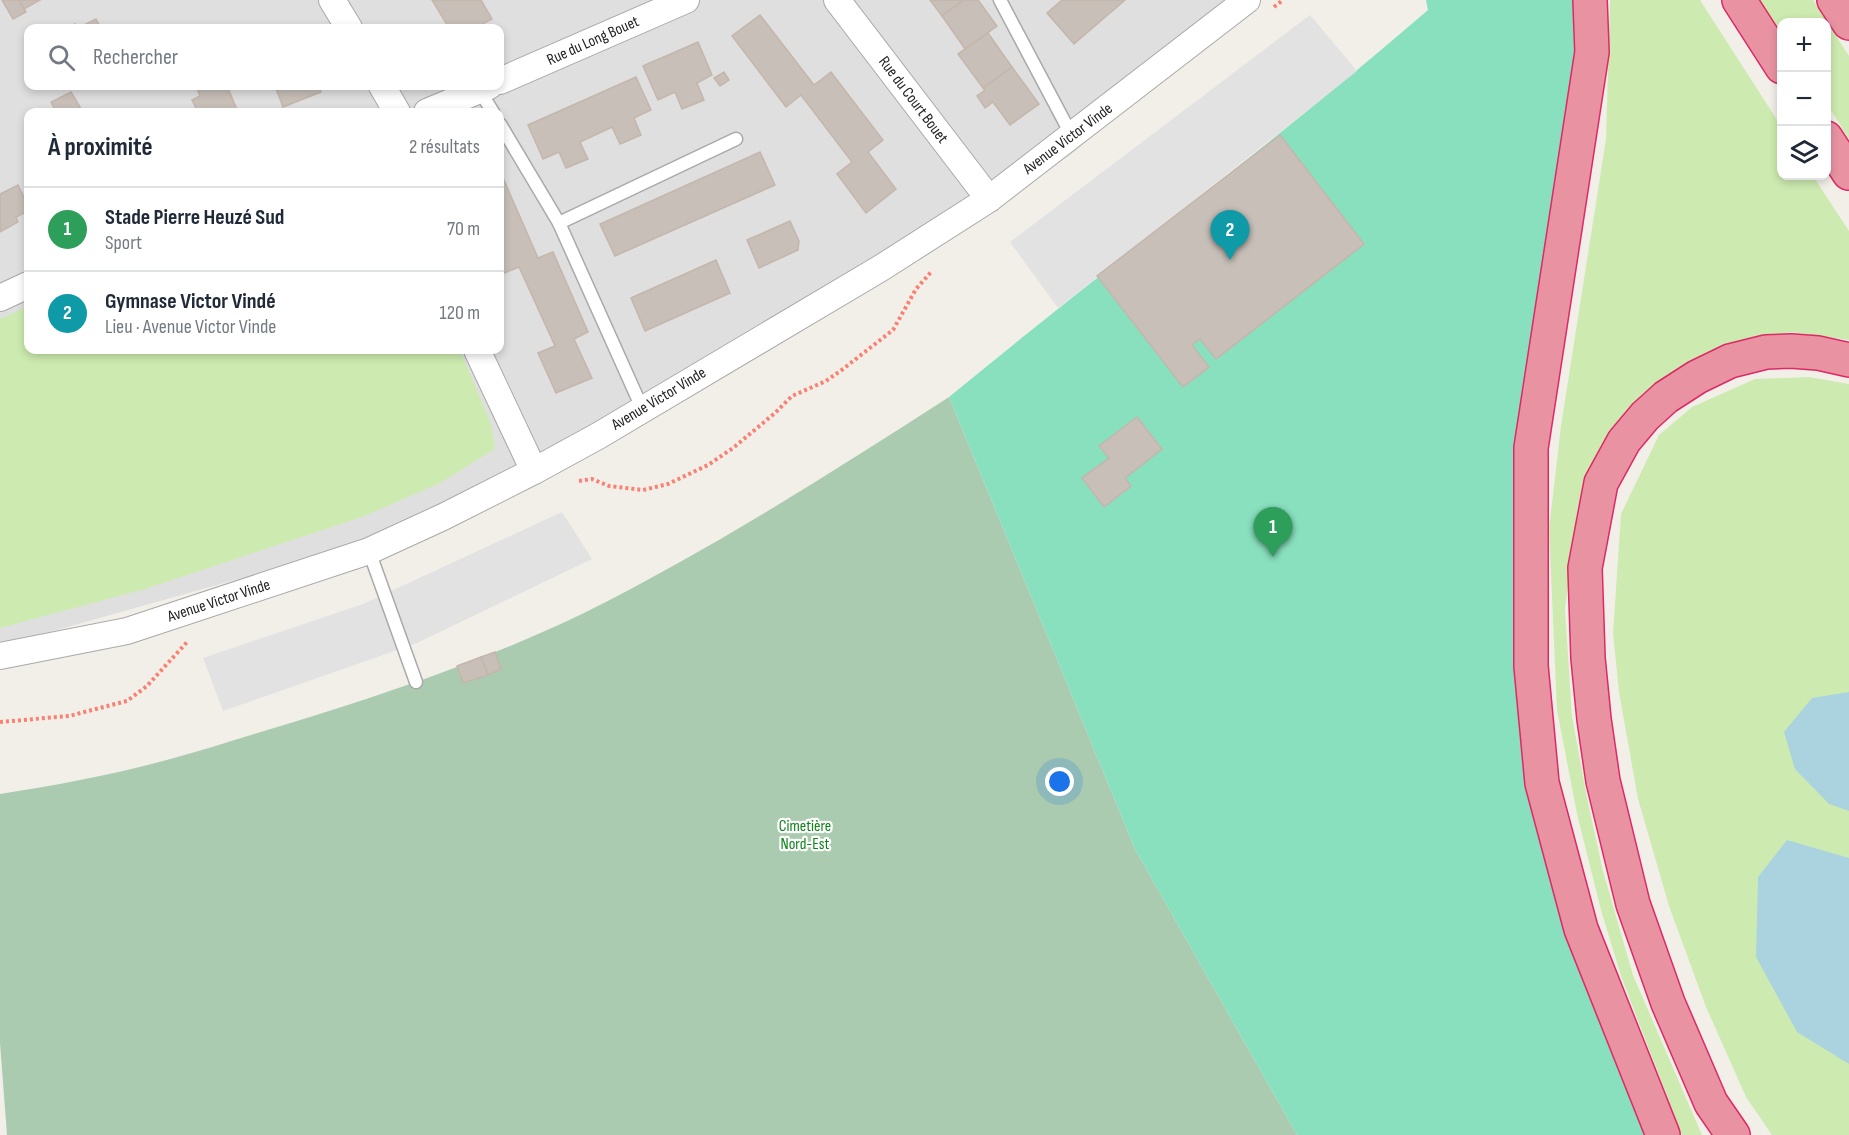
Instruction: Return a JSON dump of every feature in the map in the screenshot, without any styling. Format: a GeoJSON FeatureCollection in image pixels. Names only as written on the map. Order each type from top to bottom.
{"type":"FeatureCollection","features":[{"type":"Feature","properties":{"kind":"highway"},"geometry":{"type":"LineString","coordinates":[[1590,0],[1592,52],[1531,448],[1531,666],[1542,783],[1581,929],[1663,1135]]}},
{"type":"Feature","properties":{"kind":"highway"},"geometry":{"type":"LineString","coordinates":[[1739,0],[1777,59]]}},
{"type":"Feature","properties":{"kind":"highway"},"geometry":{"type":"LineString","coordinates":[[1834,0],[1849,23]]}},
{"type":"Feature","properties":{"kind":"highway"},"geometry":{"type":"LineString","coordinates":[[1831,144],[1849,173]]}},
{"type":"Feature","properties":{"kind":"highway"},"geometry":{"type":"LineString","coordinates":[[1733,1135],[1706,1093],[1668,1003],[1634,904],[1604,782],[1594,719],[1588,658],[1585,568],[1601,483],[1624,441],[1645,416],[1666,397],[1697,377],[1730,361],[1766,352],[1818,353],[1849,360]]}},
{"type":"Feature","properties":{"kind":"street"},"geometry":{"type":"LineString","coordinates":[[332,0],[347,24]]}},
{"type":"Feature","properties":{"kind":"street","name":"Rue du Long Bouet"},"geometry":{"type":"LineString","coordinates":[[504,79],[686,0]]}},
{"type":"Feature","properties":{"kind":"street","name":"Rue du Court Bouet"},"geometry":{"type":"LineString","coordinates":[[837,0],[988,199]]}},
{"type":"Feature","properties":{"kind":"street","name":"Avenue Victor Vinde"},"geometry":{"type":"LineString","coordinates":[[0,656],[127,631],[369,551],[534,471],[598,436],[881,268],[988,199],[1246,0]]}},
{"type":"Feature","properties":{"kind":"street"},"geometry":{"type":"LineString","coordinates":[[384,90],[395,108]]}},
{"type":"Feature","properties":{"kind":"street","name":"Rue du Long Bouet"},"geometry":{"type":"LineString","coordinates":[[436,108],[478,90]]}},
{"type":"Feature","properties":{"kind":"street"},"geometry":{"type":"LineString","coordinates":[[0,298],[24,287]]}},
{"type":"Feature","properties":{"kind":"street"},"geometry":{"type":"LineString","coordinates":[[479,354],[534,471]]}},
{"type":"Feature","properties":{"kind":"lane"},"geometry":{"type":"LineString","coordinates":[[1000,0],[1072,136]]}},
{"type":"Feature","properties":{"kind":"lane"},"geometry":{"type":"LineString","coordinates":[[490,90],[492,108]]}},
{"type":"Feature","properties":{"kind":"lane"},"geometry":{"type":"LineString","coordinates":[[504,131],[559,223],[642,408]]}},
{"type":"Feature","properties":{"kind":"lane"},"geometry":{"type":"LineString","coordinates":[[559,223],[736,139]]}},
{"type":"Feature","properties":{"kind":"lane"},"geometry":{"type":"LineString","coordinates":[[369,551],[416,682]]}},
{"type":"Feature","properties":{"kind":"path"},"geometry":{"type":"LineString","coordinates":[[609,486],[643,490],[668,484],[708,465],[733,448],[792,396],[826,381],[866,353],[893,330],[905,311]]}},
{"type":"Feature","properties":{"kind":"path"},"geometry":{"type":"LineString","coordinates":[[0,722],[69,716],[127,701],[147,686],[157,673]]}},
{"type":"Feature","properties":{"kind":"shaded area"},"geometry":{"type":"Polygon","coordinates":[[[0,0],[1243,0],[1073,153],[849,302],[483,510],[0,646],[0,0]]]}},
{"type":"Feature","properties":{"kind":"shaded area"},"geometry":{"type":"Polygon","coordinates":[[[1310,15],[1357,71],[1058,308],[1010,242],[1310,15]]]}},
{"type":"Feature","properties":{"kind":"shaded area"},"geometry":{"type":"Polygon","coordinates":[[[562,512],[592,559],[417,643],[223,711],[203,658],[363,604],[562,512]]]}},
{"type":"Feature","properties":{"kind":"green space"},"geometry":{"type":"Polygon","coordinates":[[[1426,0],[1590,0],[1531,448],[1542,783],[1663,1135],[1297,1135],[1135,849],[949,397],[1369,60],[1428,10],[1426,0]]]}},
{"type":"Feature","properties":{"kind":"green space"},"geometry":{"type":"Polygon","coordinates":[[[1610,0],[1700,0],[1777,120],[1777,180],[1816,180],[1849,231],[1849,340],[1790,332],[1707,352],[1643,393],[1620,419],[1594,465],[1578,506],[1565,609],[1572,716],[1587,798],[1603,871],[1633,975],[1702,1135],[1682,1135],[1621,976],[1601,910],[1577,814],[1557,710],[1549,529],[1561,426],[1606,139],[1610,0]]]}},
{"type":"Feature","properties":{"kind":"green space"},"geometry":{"type":"Polygon","coordinates":[[[1758,0],[1813,0],[1825,18],[1777,18],[1777,30],[1758,0]]]}},
{"type":"Feature","properties":{"kind":"green space"},"geometry":{"type":"Polygon","coordinates":[[[1831,28],[1849,56],[1849,139],[1831,110],[1831,28]]]}},
{"type":"Feature","properties":{"kind":"green space"},"geometry":{"type":"Polygon","coordinates":[[[24,308],[24,354],[462,354],[491,424],[495,449],[440,483],[362,517],[145,589],[0,628],[0,319],[24,308]]]}},
{"type":"Feature","properties":{"kind":"green space"},"geometry":{"type":"Polygon","coordinates":[[[1809,377],[1849,384],[1849,1135],[1772,1135],[1746,1097],[1706,1007],[1669,906],[1638,799],[1619,692],[1613,633],[1621,514],[1659,435],[1692,407],[1755,379],[1809,377]]]}},
{"type":"Feature","properties":{"kind":"green space","name":"Cimetière Nord-Est"},"geometry":{"type":"Polygon","coordinates":[[[949,397],[1135,849],[1297,1135],[7,1135],[0,1043],[0,794],[109,774],[188,754],[361,701],[512,645],[586,612],[679,563],[816,482],[949,397]]]}},
{"type":"Feature","properties":{"kind":"water"},"geometry":{"type":"Polygon","coordinates":[[[1849,692],[1849,811],[1829,804],[1795,769],[1784,732],[1812,698],[1849,692]]]}},
{"type":"Feature","properties":{"kind":"water"},"geometry":{"type":"Polygon","coordinates":[[[1787,840],[1849,858],[1849,1064],[1797,1032],[1756,957],[1758,877],[1787,840]]]}},
{"type":"Feature","properties":{"kind":"building"},"geometry":{"type":"Polygon","coordinates":[[[2,0],[19,0],[26,12],[13,19],[2,0]]]}},
{"type":"Feature","properties":{"kind":"building"},"geometry":{"type":"Polygon","coordinates":[[[19,0],[40,0],[24,9],[19,0]]]}},
{"type":"Feature","properties":{"kind":"building"},"geometry":{"type":"Polygon","coordinates":[[[432,0],[481,0],[492,19],[483,24],[447,24],[432,0]]]}},
{"type":"Feature","properties":{"kind":"building"},"geometry":{"type":"Polygon","coordinates":[[[930,0],[964,0],[942,16],[930,0]]]}},
{"type":"Feature","properties":{"kind":"building"},"geometry":{"type":"Polygon","coordinates":[[[964,0],[978,0],[997,26],[965,49],[942,16],[964,0]]]}},
{"type":"Feature","properties":{"kind":"building"},"geometry":{"type":"Polygon","coordinates":[[[1062,0],[1125,0],[1074,44],[1047,13],[1062,0]]]}},
{"type":"Feature","properties":{"kind":"building"},"geometry":{"type":"Polygon","coordinates":[[[760,15],[814,85],[831,72],[883,140],[868,152],[896,189],[866,213],[837,174],[852,162],[801,95],[786,107],[732,36],[760,15]]]}},
{"type":"Feature","properties":{"kind":"building"},"geometry":{"type":"Polygon","coordinates":[[[96,19],[99,24],[86,24],[96,19]]]}},
{"type":"Feature","properties":{"kind":"building"},"geometry":{"type":"Polygon","coordinates":[[[988,33],[1012,67],[983,88],[958,54],[988,33]]]}},
{"type":"Feature","properties":{"kind":"building"},"geometry":{"type":"Polygon","coordinates":[[[698,42],[712,75],[697,83],[704,100],[682,109],[675,92],[658,100],[643,66],[698,42]]]}},
{"type":"Feature","properties":{"kind":"building"},"geometry":{"type":"Polygon","coordinates":[[[1012,67],[1039,104],[1010,125],[993,102],[985,108],[977,96],[985,90],[983,88],[1012,67]]]}},
{"type":"Feature","properties":{"kind":"building"},"geometry":{"type":"Polygon","coordinates":[[[724,72],[729,80],[720,86],[714,78],[724,72]]]}},
{"type":"Feature","properties":{"kind":"building"},"geometry":{"type":"Polygon","coordinates":[[[636,77],[651,110],[634,118],[641,135],[620,144],[612,127],[580,142],[588,159],[566,168],[559,152],[543,159],[528,125],[636,77]]]}},
{"type":"Feature","properties":{"kind":"building"},"geometry":{"type":"Polygon","coordinates":[[[198,90],[229,90],[236,108],[196,108],[192,100],[200,96],[198,90]]]}},
{"type":"Feature","properties":{"kind":"building"},"geometry":{"type":"Polygon","coordinates":[[[277,90],[320,90],[321,92],[283,107],[277,90]]]}},
{"type":"Feature","properties":{"kind":"building"},"geometry":{"type":"Polygon","coordinates":[[[71,92],[81,108],[54,108],[51,102],[71,92]]]}},
{"type":"Feature","properties":{"kind":"building"},"geometry":{"type":"Polygon","coordinates":[[[1280,135],[1364,244],[1216,359],[1200,339],[1192,345],[1209,367],[1183,387],[1097,276],[1280,135]]]}},
{"type":"Feature","properties":{"kind":"building"},"geometry":{"type":"Polygon","coordinates":[[[760,152],[775,185],[615,256],[600,224],[760,152]]]}},
{"type":"Feature","properties":{"kind":"building"},"geometry":{"type":"Polygon","coordinates":[[[504,180],[538,258],[553,252],[588,332],[574,339],[592,378],[556,393],[538,353],[555,346],[519,267],[504,273],[504,180]]]}},
{"type":"Feature","properties":{"kind":"building"},"geometry":{"type":"Polygon","coordinates":[[[18,185],[24,197],[24,213],[16,217],[18,222],[0,232],[0,194],[18,185]]]}},
{"type":"Feature","properties":{"kind":"building"},"geometry":{"type":"Polygon","coordinates":[[[790,221],[799,241],[798,250],[759,268],[747,240],[790,221]]]}},
{"type":"Feature","properties":{"kind":"building"},"geometry":{"type":"Polygon","coordinates":[[[716,260],[730,293],[645,331],[631,298],[716,260]]]}},
{"type":"Feature","properties":{"kind":"building"},"geometry":{"type":"Polygon","coordinates":[[[1137,417],[1162,449],[1125,478],[1131,486],[1104,507],[1082,478],[1109,458],[1099,446],[1137,417]]]}},
{"type":"Feature","properties":{"kind":"building"},"geometry":{"type":"Polygon","coordinates":[[[495,652],[501,669],[488,675],[481,657],[495,652]]]}},
{"type":"Feature","properties":{"kind":"building"},"geometry":{"type":"Polygon","coordinates":[[[481,657],[488,675],[463,683],[457,666],[481,657]]]}},
{"type":"Feature","properties":{"kind":"place","name":"Gymnase Victor Vindé"},"geometry":{"type":"Point","coordinates":[1230,260]}},
{"type":"Feature","properties":{"kind":"place","name":"Stade Pierre Heuzé Sud"},"geometry":{"type":"Point","coordinates":[1273,557]}}]}
